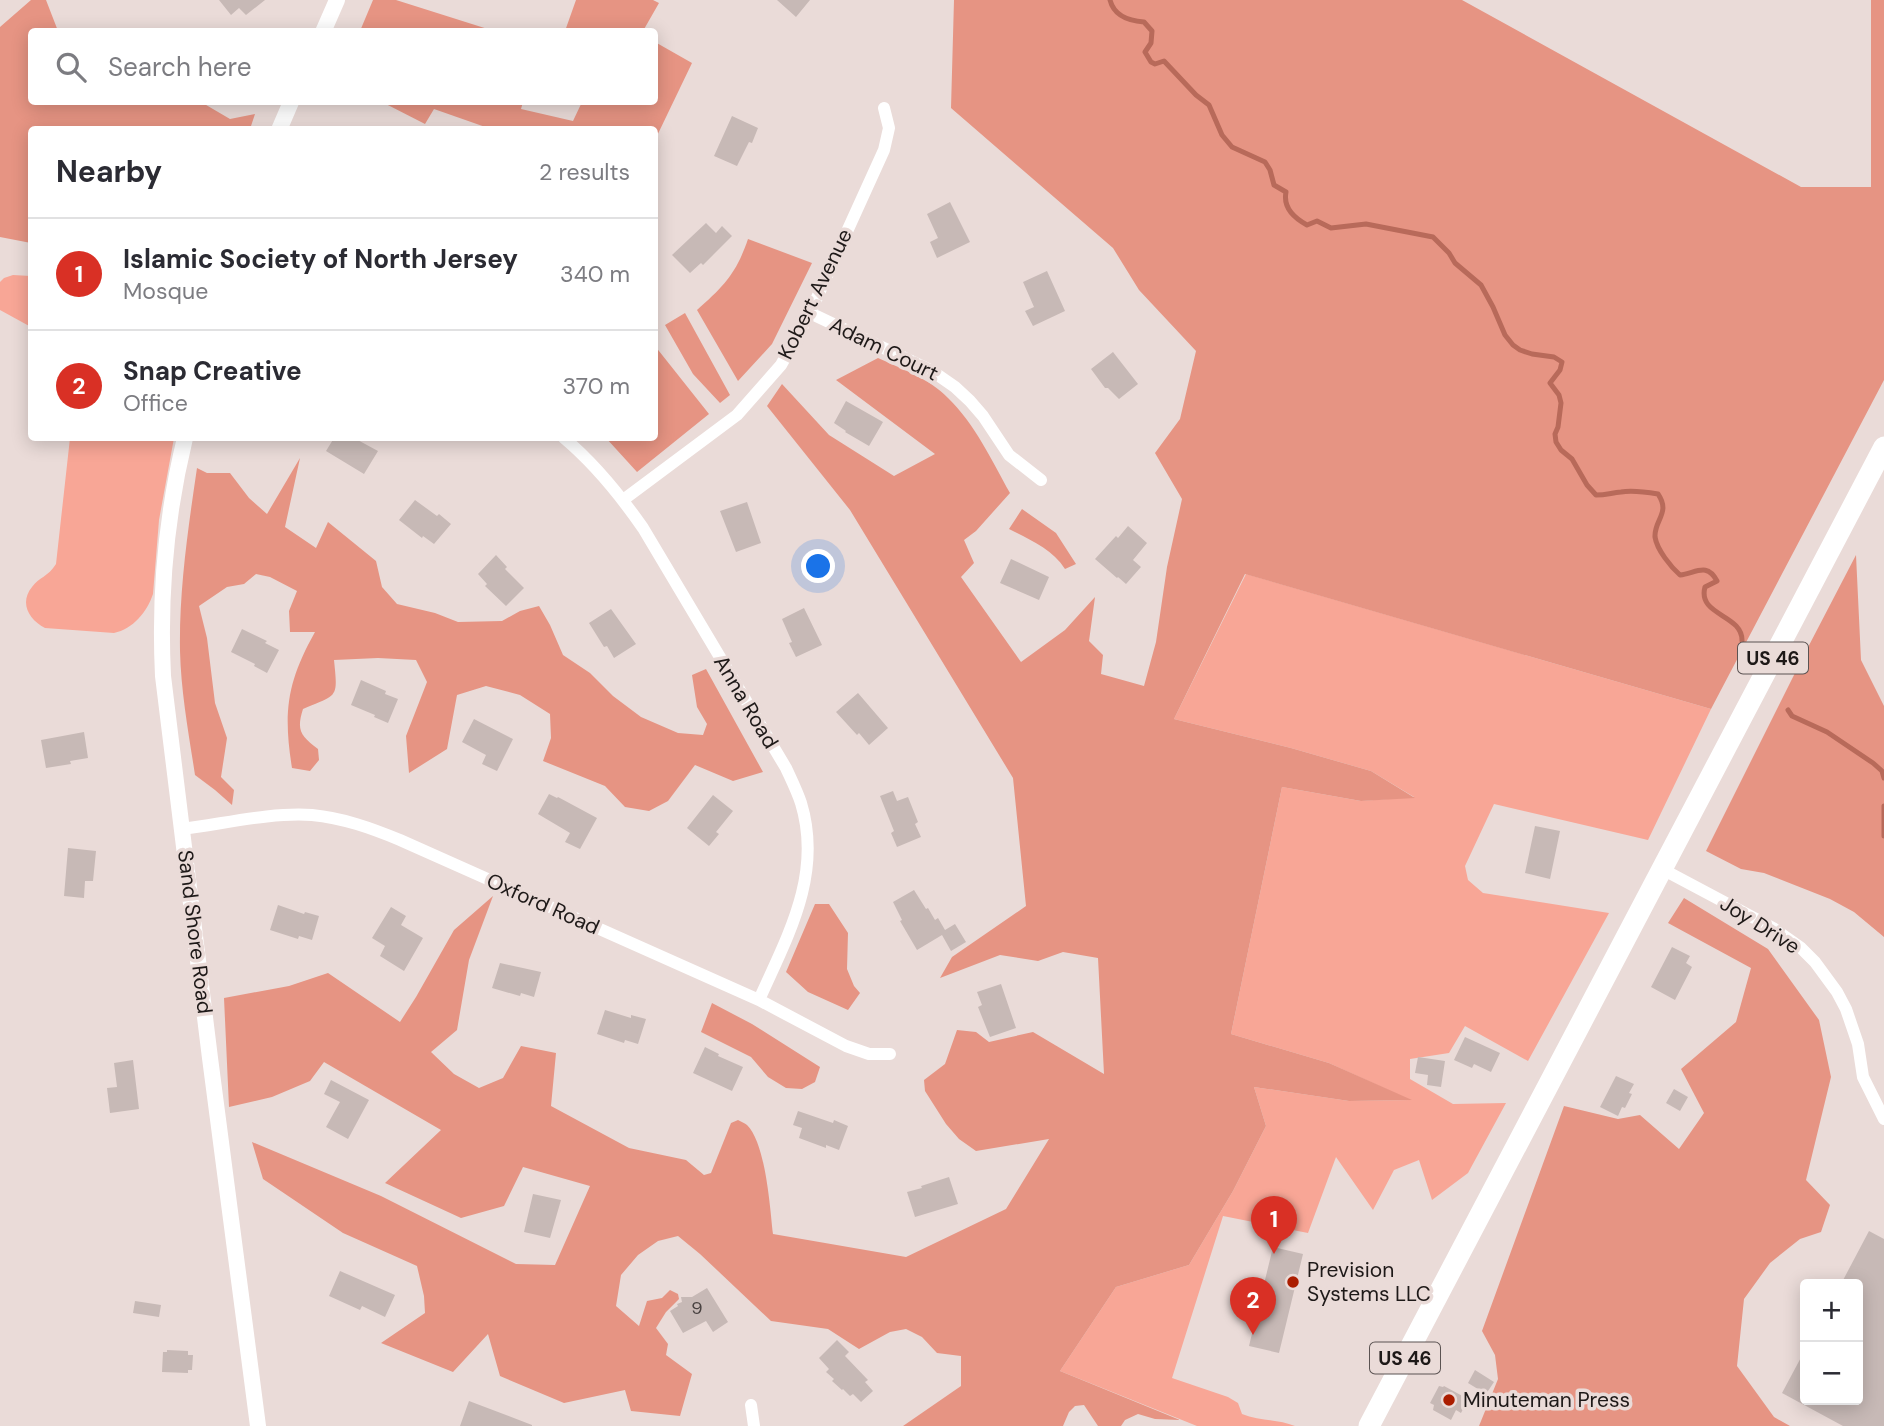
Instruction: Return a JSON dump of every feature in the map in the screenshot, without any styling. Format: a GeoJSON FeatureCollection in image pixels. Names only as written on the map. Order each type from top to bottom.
{"type":"FeatureCollection","features":[{"type":"Feature","properties":{"kind":"main road","name":"US 46"},"geometry":{"type":"LineString","coordinates":[[1369,1426],[1884,447]]}},
{"type":"Feature","properties":{"kind":"street"},"geometry":{"type":"LineString","coordinates":[[325,28],[337,0]]}},
{"type":"Feature","properties":{"kind":"street"},"geometry":{"type":"LineString","coordinates":[[281,126],[290,105]]}},
{"type":"Feature","properties":{"kind":"street","name":"Kobert Avenue"},"geometry":{"type":"LineString","coordinates":[[623,500],[746,406],[781,365],[810,313],[884,150],[888,128],[884,108]]}},
{"type":"Feature","properties":{"kind":"street","name":"Adam Court"},"geometry":{"type":"LineString","coordinates":[[810,313],[943,378],[983,416],[1009,455],[1041,480]]}},
{"type":"Feature","properties":{"kind":"street","name":"Sand Shore Road"},"geometry":{"type":"LineString","coordinates":[[184,441],[166,547],[162,643],[165,688],[258,1426]]}},
{"type":"Feature","properties":{"kind":"street","name":"Anna Road"},"geometry":{"type":"LineString","coordinates":[[568,441],[623,500],[643,528],[786,768],[802,804],[808,846],[803,893],[797,915],[759,1000]]}},
{"type":"Feature","properties":{"kind":"street","name":"Oxford Road"},"geometry":{"type":"LineString","coordinates":[[182,830],[301,815],[357,824],[400,840],[759,1000],[846,1046],[869,1054],[890,1054]]}},
{"type":"Feature","properties":{"kind":"street","name":"Joy Drive"},"geometry":{"type":"LineString","coordinates":[[1662,869],[1773,928],[1815,962],[1846,1009],[1858,1044],[1863,1077],[1884,1119]]}},
{"type":"Feature","properties":{"kind":"street"},"geometry":{"type":"LineString","coordinates":[[751,1405],[754,1426]]}},
{"type":"Feature","properties":{"kind":"shaded area"},"geometry":{"type":"Polygon","coordinates":[[[31,0],[46,0],[57,28],[28,28],[28,105],[206,105],[230,119],[255,114],[251,126],[28,126],[28,242],[0,237],[0,27],[31,0]]]}},
{"type":"Feature","properties":{"kind":"shaded area"},"geometry":{"type":"Polygon","coordinates":[[[373,0],[396,0],[485,28],[361,28],[373,0]]]}},
{"type":"Feature","properties":{"kind":"shaded area"},"geometry":{"type":"Polygon","coordinates":[[[576,0],[653,0],[659,3],[645,28],[566,28],[576,0]]]}},
{"type":"Feature","properties":{"kind":"shaded area"},"geometry":{"type":"Polygon","coordinates":[[[954,0],[1462,0],[1801,187],[1871,187],[1871,0],[1884,0],[1884,380],[1711,709],[1245,574],[1174,719],[1371,771],[1415,798],[1361,801],[1282,787],[1231,1034],[1329,1063],[1412,1100],[1349,1101],[1254,1087],[1266,1126],[1233,1191],[1189,1265],[1116,1287],[1060,1371],[1180,1420],[1155,1419],[1138,1414],[1125,1420],[1121,1426],[1098,1426],[1084,1405],[1075,1406],[1069,1412],[1063,1426],[903,1426],[961,1386],[961,1356],[937,1353],[922,1337],[906,1329],[890,1332],[859,1349],[828,1329],[771,1321],[678,1236],[658,1241],[638,1255],[621,1275],[616,1306],[639,1326],[647,1301],[662,1298],[670,1290],[678,1294],[679,1299],[666,1312],[656,1328],[668,1344],[666,1355],[692,1374],[680,1416],[631,1411],[625,1390],[564,1403],[500,1376],[488,1334],[453,1372],[381,1343],[425,1313],[417,1266],[343,1233],[263,1179],[252,1142],[381,1196],[516,1264],[555,1265],[590,1186],[523,1167],[504,1206],[461,1218],[385,1183],[441,1130],[324,1062],[310,1081],[272,1097],[229,1107],[224,998],[289,986],[328,973],[400,1022],[454,930],[493,896],[469,960],[457,1030],[431,1052],[454,1074],[479,1088],[503,1078],[521,1046],[556,1053],[551,1106],[629,1148],[686,1160],[704,1175],[711,1173],[731,1123],[738,1120],[747,1125],[759,1146],[773,1234],[906,1257],[1006,1209],[1049,1139],[976,1151],[959,1139],[946,1124],[925,1091],[924,1080],[945,1064],[957,1030],[976,1032],[989,1042],[1033,1032],[1104,1074],[1098,958],[1063,952],[1038,961],[1000,955],[940,978],[952,957],[1026,906],[1013,778],[850,510],[767,406],[782,384],[829,435],[894,476],[935,454],[836,380],[878,358],[933,385],[967,419],[1010,493],[976,531],[964,540],[974,563],[961,577],[1021,662],[1065,630],[1095,597],[1089,641],[1103,655],[1101,674],[1144,686],[1156,642],[1167,567],[1182,499],[1155,453],[1180,419],[1196,351],[1139,290],[1113,248],[951,108],[954,0]]]}},
{"type":"Feature","properties":{"kind":"shaded area"},"geometry":{"type":"Polygon","coordinates":[[[658,44],[692,63],[658,134],[658,126],[482,126],[434,109],[425,124],[388,105],[522,105],[521,109],[573,121],[581,105],[658,105],[658,44]]]}},
{"type":"Feature","properties":{"kind":"shaded area"},"geometry":{"type":"Polygon","coordinates":[[[748,239],[812,263],[772,344],[738,381],[697,310],[728,279],[748,239]]]}},
{"type":"Feature","properties":{"kind":"shaded area"},"geometry":{"type":"Polygon","coordinates":[[[13,275],[28,276],[28,325],[0,310],[0,282],[13,275]]]}},
{"type":"Feature","properties":{"kind":"shaded area"},"geometry":{"type":"Polygon","coordinates":[[[685,313],[730,395],[720,403],[693,374],[665,325],[685,313]]]}},
{"type":"Feature","properties":{"kind":"shaded area"},"geometry":{"type":"Polygon","coordinates":[[[658,350],[709,414],[637,472],[609,441],[658,441],[658,350]]]}},
{"type":"Feature","properties":{"kind":"shaded area"},"geometry":{"type":"Polygon","coordinates":[[[70,441],[173,441],[159,520],[153,594],[138,619],[127,628],[114,633],[45,628],[30,616],[26,599],[32,587],[56,564],[70,441]]]}},
{"type":"Feature","properties":{"kind":"shaded area"},"geometry":{"type":"Polygon","coordinates":[[[300,458],[285,527],[316,548],[328,522],[376,561],[382,587],[397,604],[435,613],[458,622],[502,621],[520,611],[539,606],[563,655],[590,673],[613,696],[641,717],[678,733],[703,735],[707,724],[697,707],[692,675],[706,669],[763,772],[733,781],[695,765],[668,801],[649,811],[625,807],[605,786],[543,761],[551,738],[550,714],[520,695],[486,686],[457,695],[447,749],[409,773],[406,736],[427,682],[416,660],[378,658],[334,660],[336,682],[333,694],[303,709],[300,723],[304,736],[318,749],[319,760],[310,771],[292,768],[288,730],[290,698],[298,666],[315,632],[290,632],[289,611],[297,591],[270,577],[256,574],[244,584],[227,587],[199,606],[207,638],[215,703],[227,738],[221,777],[234,790],[232,805],[195,775],[182,682],[180,628],[183,582],[197,468],[207,473],[230,473],[249,498],[267,514],[300,458]]]}},
{"type":"Feature","properties":{"kind":"shaded area"},"geometry":{"type":"Polygon","coordinates":[[[1022,509],[1056,533],[1076,564],[1065,569],[1047,550],[1009,529],[1022,509]]]}},
{"type":"Feature","properties":{"kind":"shaded area"},"geometry":{"type":"Polygon","coordinates":[[[1856,555],[1861,660],[1884,706],[1884,937],[1854,912],[1830,899],[1764,873],[1741,869],[1706,851],[1856,555]]]}},
{"type":"Feature","properties":{"kind":"shaded area"},"geometry":{"type":"Polygon","coordinates":[[[1246,574],[1711,709],[1648,840],[1494,804],[1465,866],[1468,880],[1483,893],[1609,913],[1528,1061],[1465,1026],[1449,1053],[1410,1059],[1410,1079],[1453,1104],[1506,1103],[1468,1173],[1432,1200],[1419,1160],[1394,1170],[1373,1210],[1336,1157],[1308,1233],[1223,1216],[1172,1378],[1228,1397],[1238,1403],[1242,1414],[1295,1426],[1197,1426],[1060,1371],[1116,1287],[1189,1265],[1233,1191],[1266,1126],[1254,1087],[1349,1101],[1410,1100],[1329,1063],[1231,1034],[1282,787],[1361,801],[1414,797],[1371,771],[1174,719],[1246,574]]]}},
{"type":"Feature","properties":{"kind":"shaded area"},"geometry":{"type":"Polygon","coordinates":[[[1684,898],[1768,949],[1819,1020],[1831,1077],[1806,1180],[1830,1205],[1821,1232],[1800,1239],[1770,1263],[1744,1299],[1737,1366],[1774,1417],[1790,1426],[1479,1426],[1498,1379],[1495,1355],[1482,1331],[1564,1106],[1618,1119],[1640,1115],[1679,1149],[1704,1113],[1681,1069],[1736,1022],[1751,968],[1668,923],[1684,898]]]}},
{"type":"Feature","properties":{"kind":"shaded area"},"geometry":{"type":"Polygon","coordinates":[[[815,904],[829,904],[848,933],[847,969],[860,993],[848,1010],[808,992],[786,972],[815,904]]]}},
{"type":"Feature","properties":{"kind":"shaded area"},"geometry":{"type":"Polygon","coordinates":[[[712,1003],[752,1024],[820,1067],[815,1082],[802,1089],[786,1088],[768,1077],[751,1057],[701,1032],[712,1003]]]}},
{"type":"Feature","properties":{"kind":"building"},"geometry":{"type":"Polygon","coordinates":[[[219,0],[265,0],[246,15],[239,8],[231,15],[219,0]]]}},
{"type":"Feature","properties":{"kind":"building"},"geometry":{"type":"Polygon","coordinates":[[[777,0],[810,0],[796,17],[777,0]]]}},
{"type":"Feature","properties":{"kind":"building"},"geometry":{"type":"Polygon","coordinates":[[[732,116],[758,128],[737,166],[714,156],[732,116]]]}},
{"type":"Feature","properties":{"kind":"building"},"geometry":{"type":"Polygon","coordinates":[[[950,202],[970,242],[937,258],[930,242],[938,238],[927,214],[950,202]]]}},
{"type":"Feature","properties":{"kind":"building"},"geometry":{"type":"Polygon","coordinates":[[[706,223],[716,233],[722,226],[732,236],[703,265],[701,263],[690,273],[672,255],[706,223]]]}},
{"type":"Feature","properties":{"kind":"building"},"geometry":{"type":"Polygon","coordinates":[[[1047,271],[1065,311],[1033,326],[1025,311],[1034,307],[1023,282],[1047,271]]]}},
{"type":"Feature","properties":{"kind":"building"},"geometry":{"type":"Polygon","coordinates":[[[1113,352],[1138,384],[1119,399],[1105,388],[1091,369],[1113,352]]]}},
{"type":"Feature","properties":{"kind":"building"},"geometry":{"type":"Polygon","coordinates":[[[846,401],[883,422],[869,446],[834,423],[846,401]]]}},
{"type":"Feature","properties":{"kind":"building"},"geometry":{"type":"Polygon","coordinates":[[[332,441],[360,441],[378,451],[364,474],[326,451],[332,441]]]}},
{"type":"Feature","properties":{"kind":"building"},"geometry":{"type":"Polygon","coordinates":[[[415,500],[451,524],[434,544],[399,520],[415,500]]]}},
{"type":"Feature","properties":{"kind":"building"},"geometry":{"type":"Polygon","coordinates":[[[747,502],[761,543],[736,552],[720,511],[747,502]]]}},
{"type":"Feature","properties":{"kind":"building"},"geometry":{"type":"Polygon","coordinates":[[[1128,526],[1147,543],[1133,560],[1141,567],[1126,584],[1095,559],[1128,526]]]}},
{"type":"Feature","properties":{"kind":"building"},"geometry":{"type":"Polygon","coordinates":[[[496,555],[507,567],[505,569],[524,588],[506,606],[485,586],[487,584],[478,574],[496,555]]]}},
{"type":"Feature","properties":{"kind":"building"},"geometry":{"type":"Polygon","coordinates":[[[1011,559],[1049,577],[1039,600],[1000,583],[1011,559]]]}},
{"type":"Feature","properties":{"kind":"building"},"geometry":{"type":"Polygon","coordinates":[[[804,608],[822,645],[796,657],[782,619],[804,608]]]}},
{"type":"Feature","properties":{"kind":"building"},"geometry":{"type":"Polygon","coordinates":[[[611,609],[636,644],[614,658],[589,623],[611,609]]]}},
{"type":"Feature","properties":{"kind":"building"},"geometry":{"type":"Polygon","coordinates":[[[242,629],[279,650],[267,673],[231,652],[242,629]]]}},
{"type":"Feature","properties":{"kind":"building"},"geometry":{"type":"Polygon","coordinates":[[[361,680],[398,699],[388,723],[351,705],[361,680]]]}},
{"type":"Feature","properties":{"kind":"building"},"geometry":{"type":"Polygon","coordinates":[[[858,693],[888,728],[869,745],[836,712],[858,693]]]}},
{"type":"Feature","properties":{"kind":"building"},"geometry":{"type":"Polygon","coordinates":[[[474,719],[513,739],[497,771],[482,764],[486,755],[462,742],[474,719]]]}},
{"type":"Feature","properties":{"kind":"building"},"geometry":{"type":"Polygon","coordinates":[[[84,732],[88,758],[46,768],[41,740],[84,732]]]}},
{"type":"Feature","properties":{"kind":"building"},"geometry":{"type":"Polygon","coordinates":[[[893,791],[897,801],[908,797],[921,837],[897,847],[891,833],[894,831],[880,796],[893,791]]]}},
{"type":"Feature","properties":{"kind":"building"},"geometry":{"type":"Polygon","coordinates":[[[549,794],[597,818],[580,849],[565,842],[570,833],[538,814],[549,794]]]}},
{"type":"Feature","properties":{"kind":"building"},"geometry":{"type":"Polygon","coordinates":[[[713,795],[733,811],[716,832],[719,834],[709,846],[687,828],[713,795]]]}},
{"type":"Feature","properties":{"kind":"building"},"geometry":{"type":"Polygon","coordinates":[[[1535,826],[1560,831],[1550,879],[1525,873],[1535,826]]]}},
{"type":"Feature","properties":{"kind":"building"},"geometry":{"type":"Polygon","coordinates":[[[68,848],[96,851],[93,881],[85,881],[84,898],[64,896],[68,848]]]}},
{"type":"Feature","properties":{"kind":"building"},"geometry":{"type":"Polygon","coordinates":[[[914,890],[926,909],[928,908],[935,920],[938,918],[945,930],[955,924],[966,942],[951,951],[942,935],[917,950],[900,921],[902,920],[893,902],[914,890]]]}},
{"type":"Feature","properties":{"kind":"building"},"geometry":{"type":"Polygon","coordinates":[[[278,905],[319,916],[312,940],[299,936],[298,939],[270,930],[278,905]]]}},
{"type":"Feature","properties":{"kind":"building"},"geometry":{"type":"Polygon","coordinates":[[[391,907],[406,916],[401,925],[423,938],[404,971],[380,956],[385,946],[372,938],[391,907]]]}},
{"type":"Feature","properties":{"kind":"building"},"geometry":{"type":"Polygon","coordinates":[[[1672,947],[1690,956],[1686,963],[1692,967],[1675,1000],[1651,987],[1672,947]]]}},
{"type":"Feature","properties":{"kind":"building"},"geometry":{"type":"Polygon","coordinates":[[[500,963],[541,972],[534,997],[492,988],[500,963]]]}},
{"type":"Feature","properties":{"kind":"building"},"geometry":{"type":"Polygon","coordinates":[[[1001,984],[1016,1028],[990,1037],[978,1007],[982,1005],[977,992],[1001,984]]]}},
{"type":"Feature","properties":{"kind":"building"},"geometry":{"type":"Polygon","coordinates":[[[605,1010],[631,1018],[631,1015],[646,1019],[638,1044],[625,1040],[624,1043],[597,1034],[605,1010]]]}},
{"type":"Feature","properties":{"kind":"building"},"geometry":{"type":"Polygon","coordinates":[[[1465,1037],[1500,1053],[1491,1072],[1474,1064],[1472,1068],[1454,1060],[1465,1037]]]}},
{"type":"Feature","properties":{"kind":"building"},"geometry":{"type":"Polygon","coordinates":[[[705,1047],[743,1067],[732,1091],[693,1073],[705,1047]]]}},
{"type":"Feature","properties":{"kind":"building"},"geometry":{"type":"Polygon","coordinates":[[[1418,1057],[1445,1061],[1441,1087],[1427,1085],[1428,1075],[1415,1073],[1418,1057]]]}},
{"type":"Feature","properties":{"kind":"building"},"geometry":{"type":"Polygon","coordinates":[[[133,1060],[139,1109],[110,1113],[107,1088],[117,1087],[114,1063],[133,1060]]]}},
{"type":"Feature","properties":{"kind":"building"},"geometry":{"type":"Polygon","coordinates":[[[1616,1076],[1634,1084],[1625,1108],[1622,1107],[1618,1116],[1600,1107],[1616,1076]]]}},
{"type":"Feature","properties":{"kind":"building"},"geometry":{"type":"Polygon","coordinates":[[[331,1080],[369,1100],[348,1139],[326,1127],[340,1102],[324,1094],[331,1080]]]}},
{"type":"Feature","properties":{"kind":"building"},"geometry":{"type":"Polygon","coordinates":[[[1674,1089],[1688,1097],[1680,1111],[1666,1103],[1674,1089]]]}},
{"type":"Feature","properties":{"kind":"building"},"geometry":{"type":"Polygon","coordinates":[[[798,1111],[848,1126],[839,1150],[799,1138],[802,1128],[793,1125],[798,1111]]]}},
{"type":"Feature","properties":{"kind":"building"},"geometry":{"type":"Polygon","coordinates":[[[949,1177],[958,1204],[915,1217],[907,1192],[949,1177]]]}},
{"type":"Feature","properties":{"kind":"building"},"geometry":{"type":"Polygon","coordinates":[[[533,1194],[561,1200],[550,1238],[524,1232],[533,1194]]]}},
{"type":"Feature","properties":{"kind":"building"},"geometry":{"type":"Polygon","coordinates":[[[1869,1231],[1884,1239],[1884,1426],[1843,1426],[1804,1405],[1863,1405],[1863,1279],[1844,1279],[1869,1231]]]}},
{"type":"Feature","properties":{"kind":"building"},"geometry":{"type":"Polygon","coordinates":[[[1273,1247],[1303,1254],[1279,1353],[1249,1346],[1273,1247]]]}},
{"type":"Feature","properties":{"kind":"building"},"geometry":{"type":"Polygon","coordinates":[[[340,1271],[395,1295],[385,1317],[362,1306],[360,1310],[329,1296],[340,1271]]]}},
{"type":"Feature","properties":{"kind":"building"},"geometry":{"type":"Polygon","coordinates":[[[707,1288],[728,1322],[713,1332],[706,1321],[683,1333],[670,1311],[682,1302],[681,1297],[692,1297],[707,1288]]]}},
{"type":"Feature","properties":{"kind":"building"},"geometry":{"type":"Polygon","coordinates":[[[135,1301],[161,1305],[159,1317],[133,1313],[135,1301]]]}},
{"type":"Feature","properties":{"kind":"building"},"geometry":{"type":"Polygon","coordinates":[[[837,1340],[849,1352],[845,1356],[868,1380],[865,1382],[873,1391],[861,1402],[832,1381],[834,1379],[826,1372],[829,1369],[819,1358],[837,1340]]]}},
{"type":"Feature","properties":{"kind":"building"},"geometry":{"type":"Polygon","coordinates":[[[188,1351],[188,1355],[193,1355],[192,1370],[188,1370],[188,1373],[162,1372],[163,1352],[188,1351]]]}},
{"type":"Feature","properties":{"kind":"building"},"geometry":{"type":"Polygon","coordinates":[[[1800,1359],[1800,1403],[1782,1393],[1800,1359]]]}},
{"type":"Feature","properties":{"kind":"building"},"geometry":{"type":"Polygon","coordinates":[[[1475,1370],[1494,1382],[1486,1394],[1468,1383],[1475,1370]]]}},
{"type":"Feature","properties":{"kind":"building","name":"Minuteman Press"},"geometry":{"type":"Polygon","coordinates":[[[1439,1386],[1468,1399],[1461,1413],[1456,1410],[1451,1420],[1433,1410],[1434,1405],[1430,1403],[1439,1386]]]}},
{"type":"Feature","properties":{"kind":"building"},"geometry":{"type":"Polygon","coordinates":[[[469,1401],[532,1425],[532,1426],[460,1426],[469,1401]]]}},
{"type":"Feature","properties":{"kind":"waterway"},"geometry":{"type":"LineString","coordinates":[[1110,0],[1119,14],[1144,22],[1152,31],[1151,43],[1145,52],[1151,62],[1155,64],[1164,61],[1209,105],[1222,135],[1232,147],[1265,162],[1274,185],[1286,192],[1288,207],[1298,219],[1307,225],[1317,221],[1331,228],[1366,224],[1433,237],[1455,263],[1481,285],[1505,335],[1513,345],[1520,350],[1554,357],[1562,362],[1560,370],[1550,383],[1559,395],[1561,403],[1555,434],[1561,450],[1572,459],[1596,495],[1630,491],[1658,494],[1663,511],[1655,537],[1661,553],[1680,575],[1701,570],[1713,575],[1717,581],[1705,587],[1704,597],[1713,610],[1736,625],[1742,641]]}},
{"type":"Feature","properties":{"kind":"waterway"},"geometry":{"type":"LineString","coordinates":[[1788,710],[1792,716],[1827,732],[1873,763],[1882,771],[1884,778]]}},
{"type":"Feature","properties":{"kind":"waterway"},"geometry":{"type":"LineString","coordinates":[[1884,806],[1884,836]]}},
{"type":"Feature","properties":{"kind":"place","name":"Islamic Society of North Jersey"},"geometry":{"type":"Point","coordinates":[1274,1254]}},
{"type":"Feature","properties":{"kind":"place","name":"Prevision Systems LLC"},"geometry":{"type":"Point","coordinates":[1293,1282]}},
{"type":"Feature","properties":{"kind":"place","name":"Snap Creative"},"geometry":{"type":"Point","coordinates":[1253,1335]}},
{"type":"Feature","properties":{"kind":"place","name":"Minuteman Press"},"geometry":{"type":"Point","coordinates":[1449,1400]}}]}
